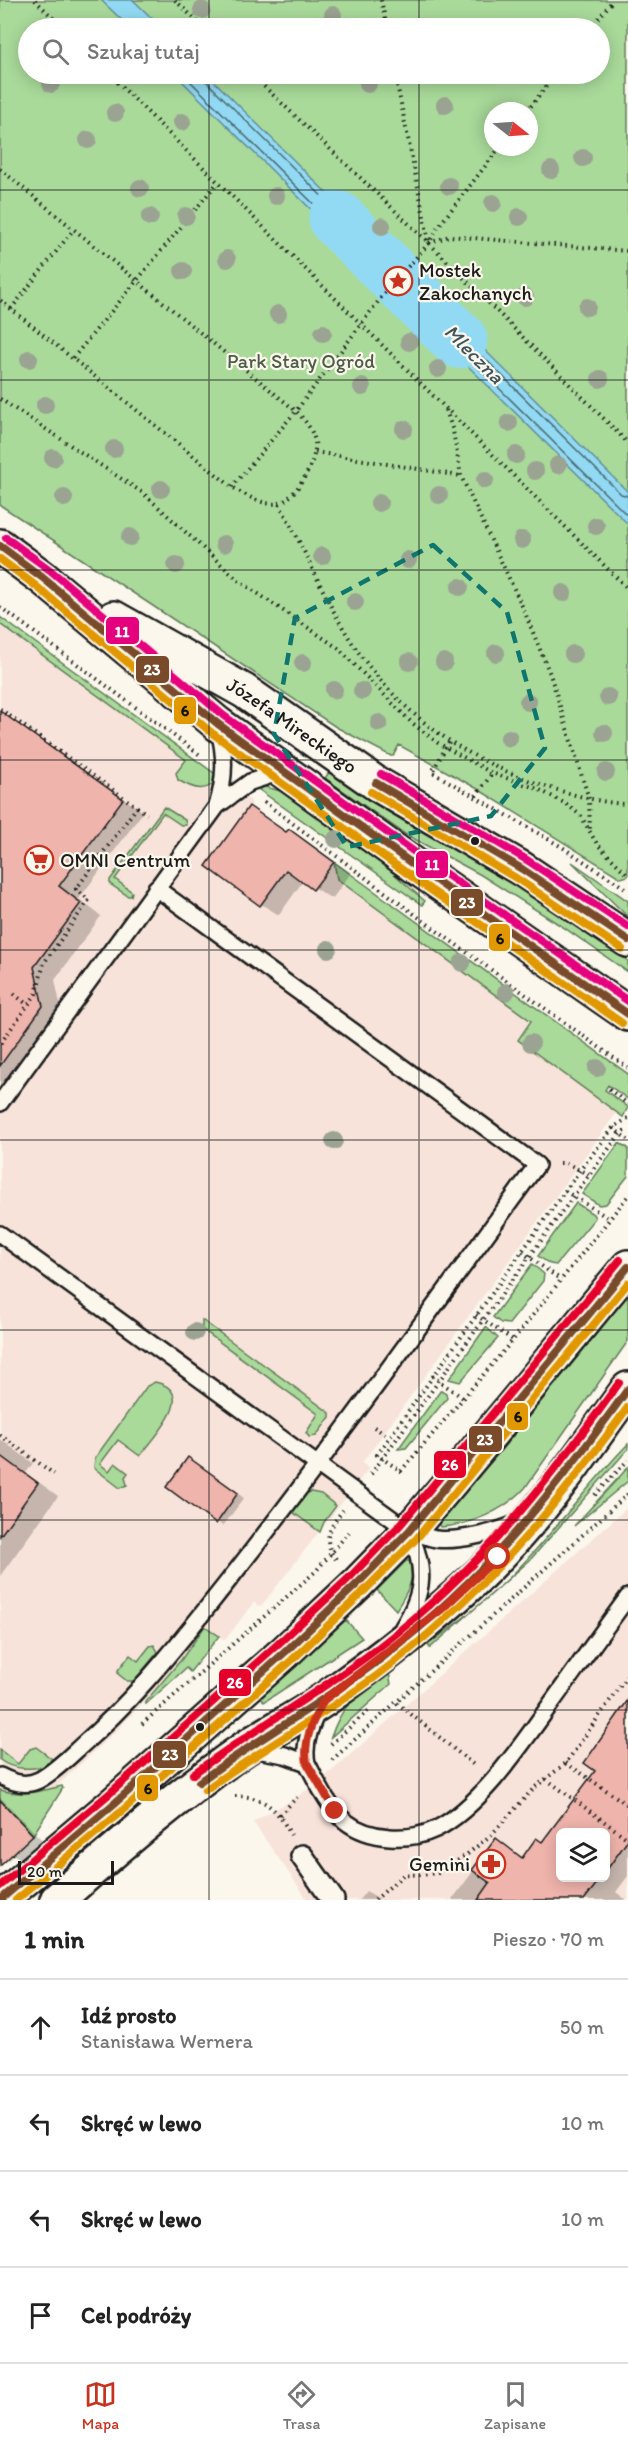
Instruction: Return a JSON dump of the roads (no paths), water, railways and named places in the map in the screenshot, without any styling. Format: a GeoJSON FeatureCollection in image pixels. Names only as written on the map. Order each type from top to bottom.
{"type":"FeatureCollection","features":[{"type":"Feature","properties":{"kind":"street","name":"Józefa Mireckiego"},"geometry":{"type":"LineString","coordinates":[[0,546],[43,578],[218,724],[421,870],[628,1014]]}},
{"type":"Feature","properties":{"kind":"street","name":"Józefa Mireckiego"},"geometry":{"type":"LineString","coordinates":[[43,578],[244,691],[377,784],[522,869],[628,940]]}},
{"type":"Feature","properties":{"kind":"street"},"geometry":{"type":"LineString","coordinates":[[0,1900],[116,1802],[285,1652],[409,1531],[628,1267]]}},
{"type":"Feature","properties":{"kind":"street"},"geometry":{"type":"LineString","coordinates":[[57,1900],[148,1822],[245,1749],[324,1700],[390,1650],[476,1578],[498,1557],[535,1514],[628,1389]]}},
{"type":"Feature","properties":{"kind":"street"},"geometry":{"type":"LineString","coordinates":[[303,1856],[331,1899]]}},
{"type":"Feature","properties":{"kind":"lane"},"geometry":{"type":"LineString","coordinates":[[217,806],[224,784],[224,753],[218,724]]}},
{"type":"Feature","properties":{"kind":"lane"},"geometry":{"type":"LineString","coordinates":[[0,1103],[217,806],[243,787],[262,777],[285,770]]}},
{"type":"Feature","properties":{"kind":"lane"},"geometry":{"type":"LineString","coordinates":[[0,1776],[21,1784],[36,1782],[49,1774],[116,1715],[198,1619],[316,1465],[537,1165],[156,888]]}},
{"type":"Feature","properties":{"kind":"lane"},"geometry":{"type":"LineString","coordinates":[[0,1234],[409,1531],[437,1539],[463,1537],[513,1525],[535,1514]]}},
{"type":"Feature","properties":{"kind":"lane"},"geometry":{"type":"LineString","coordinates":[[390,1650],[414,1610],[420,1591],[422,1575],[419,1554],[409,1531]]}},
{"type":"Feature","properties":{"kind":"lane"},"geometry":{"type":"LineString","coordinates":[[324,1700],[313,1720],[307,1739],[307,1763],[335,1811],[344,1821],[366,1831],[397,1838],[415,1837],[453,1818],[492,1780],[518,1749],[628,1597]]}},
{"type":"Feature","properties":{"kind":"lane"},"geometry":{"type":"LineString","coordinates":[[245,1749],[285,1755],[307,1763]]}},
{"type":"Feature","properties":{"kind":"water"},"geometry":{"type":"Polygon","coordinates":[[[101,0],[133,0],[152,18],[120,18],[101,0]]]}},
{"type":"Feature","properties":{"kind":"water"},"geometry":{"type":"Polygon","coordinates":[[[185,84],[217,84],[399,265],[384,282],[185,84]]]}},
{"type":"Feature","properties":{"kind":"water"},"geometry":{"type":"Polygon","coordinates":[[[410,276],[628,492],[628,524],[395,294],[410,276]]]}},
{"type":"Feature","properties":{"kind":"waterway","name":"Mleczna"},"geometry":{"type":"LineString","coordinates":[[337,219],[459,340]]}},
{"type":"Feature","properties":{"kind":"place","name":"Mostek Zakochanych"},"geometry":{"type":"Point","coordinates":[398,281]}},
{"type":"Feature","properties":{"kind":"place","name":"OMNI Centrum"},"geometry":{"type":"Point","coordinates":[39,860]}},
{"type":"Feature","properties":{"kind":"place","name":"Gemini"},"geometry":{"type":"Point","coordinates":[491,1864]}},
{"type":"Feature","properties":{"kind":"park label","name":"Park Stary Ogród"},"geometry":{"type":"Point","coordinates":[301,361]}}]}
